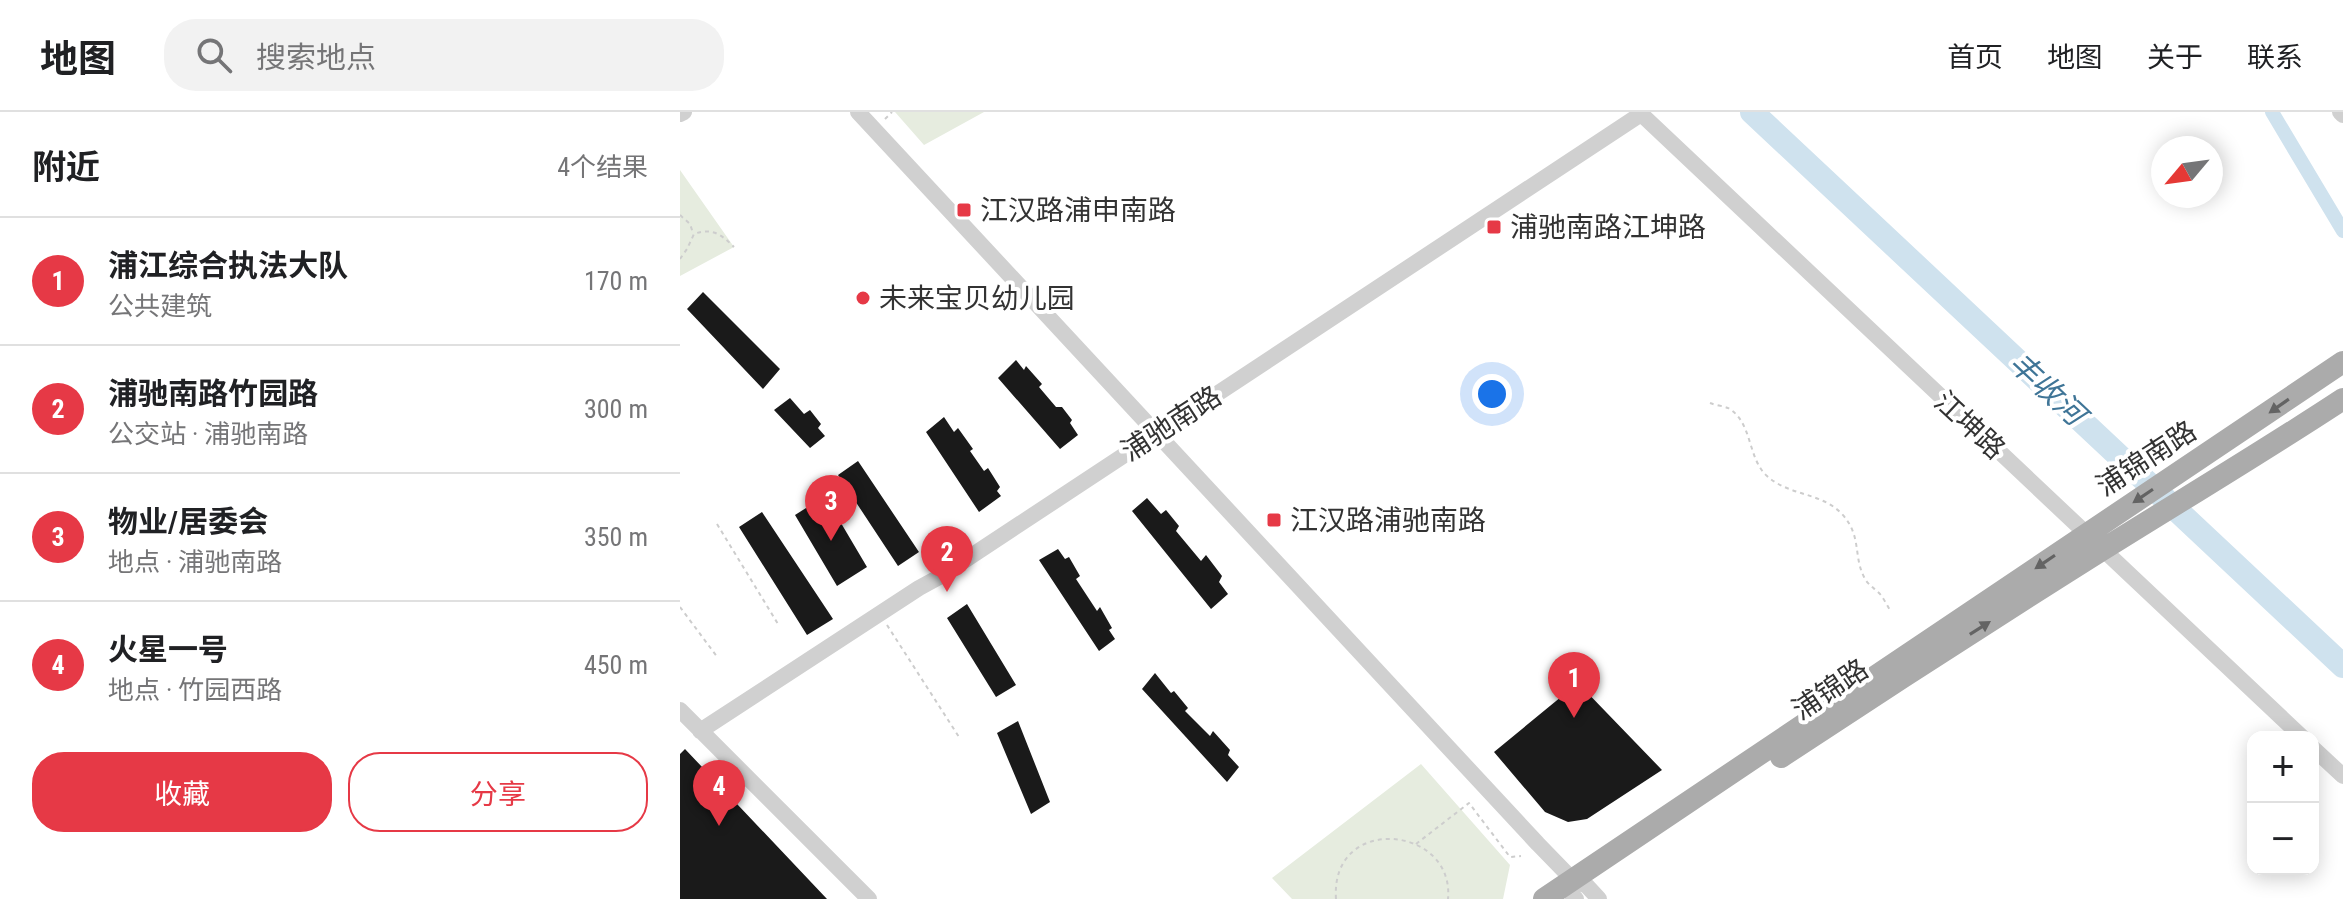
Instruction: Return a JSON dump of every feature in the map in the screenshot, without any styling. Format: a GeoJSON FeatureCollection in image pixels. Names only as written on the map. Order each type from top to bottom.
{"type":"FeatureCollection","features":[{"type":"Feature","properties":{"kind":"main road","name":"浦锦南路"},"geometry":{"type":"LineString","coordinates":[[1981,606],[2095,542],[2109,518],[2343,362]]}},
{"type":"Feature","properties":{"kind":"main road","name":"浦锦南路"},"geometry":{"type":"LineString","coordinates":[[2129,534],[2343,399]]}},
{"type":"Feature","properties":{"kind":"main road","name":"浦锦路"},"geometry":{"type":"LineString","coordinates":[[1544,899],[1579,893],[2095,542],[2129,534]]}},
{"type":"Feature","properties":{"kind":"main road","name":"浦锦路"},"geometry":{"type":"LineString","coordinates":[[1579,893],[1981,606]]}},
{"type":"Feature","properties":{"kind":"street"},"geometry":{"type":"LineString","coordinates":[[858,112],[1579,893]]}},
{"type":"Feature","properties":{"kind":"street","name":"浦驰南路"},"geometry":{"type":"LineString","coordinates":[[700,731],[1640,113]]}},
{"type":"Feature","properties":{"kind":"street","name":"江坤路"},"geometry":{"type":"LineString","coordinates":[[1640,113],[2296,731]]}},
{"type":"Feature","properties":{"kind":"street"},"geometry":{"type":"LineString","coordinates":[[680,710],[869,899]]}},
{"type":"Feature","properties":{"kind":"street"},"geometry":{"type":"LineString","coordinates":[[2319,754],[2343,776]]}},
{"type":"Feature","properties":{"kind":"path"},"geometry":{"type":"LineString","coordinates":[[882,123],[892,112]]}},
{"type":"Feature","properties":{"kind":"path"},"geometry":{"type":"LineString","coordinates":[[680,215],[690,224],[694,234],[680,259]]}},
{"type":"Feature","properties":{"kind":"path"},"geometry":{"type":"LineString","coordinates":[[694,234],[717,233],[734,247]]}},
{"type":"Feature","properties":{"kind":"path"},"geometry":{"type":"LineString","coordinates":[[1710,403],[1728,409],[1738,418],[1749,435],[1759,468],[1769,478],[1796,493],[1827,502],[1842,514],[1857,542],[1863,576],[1890,610]]}},
{"type":"Feature","properties":{"kind":"path"},"geometry":{"type":"LineString","coordinates":[[717,524],[778,624]]}},
{"type":"Feature","properties":{"kind":"path"},"geometry":{"type":"LineString","coordinates":[[680,607],[718,658]]}},
{"type":"Feature","properties":{"kind":"path"},"geometry":{"type":"LineString","coordinates":[[880,614],[959,737]]}},
{"type":"Feature","properties":{"kind":"path"},"geometry":{"type":"LineString","coordinates":[[1416,844],[1469,803],[1510,857],[1521,856]]}},
{"type":"Feature","properties":{"kind":"path"},"geometry":{"type":"LineString","coordinates":[[1336,899],[1339,866],[1361,845],[1391,838],[1416,844],[1438,862],[1445,876],[1448,899]]}},
{"type":"Feature","properties":{"kind":"shaded area"},"geometry":{"type":"Polygon","coordinates":[[[895,112],[984,112],[924,145],[895,112]]]}},
{"type":"Feature","properties":{"kind":"shaded area"},"geometry":{"type":"Polygon","coordinates":[[[680,170],[734,247],[680,276],[680,170]]]}},
{"type":"Feature","properties":{"kind":"shaded area"},"geometry":{"type":"Polygon","coordinates":[[[1421,764],[1510,865],[1503,899],[1292,899],[1272,878],[1421,764]]]}},
{"type":"Feature","properties":{"kind":"building"},"geometry":{"type":"Polygon","coordinates":[[[703,292],[780,369],[763,389],[687,309],[703,292]]]}},
{"type":"Feature","properties":{"kind":"building"},"geometry":{"type":"Polygon","coordinates":[[[1016,360],[1024,370],[1026,366],[1056,407],[1062,407],[1072,420],[1070,423],[1078,435],[1060,449],[998,378],[1016,360]]]}},
{"type":"Feature","properties":{"kind":"building"},"geometry":{"type":"Polygon","coordinates":[[[790,398],[804,414],[810,410],[821,424],[818,428],[825,436],[810,448],[774,410],[790,398]]]}},
{"type":"Feature","properties":{"kind":"building"},"geometry":{"type":"Polygon","coordinates":[[[944,417],[954,432],[958,428],[984,471],[988,468],[1000,487],[997,491],[1001,496],[979,512],[926,432],[944,417]]]}},
{"type":"Feature","properties":{"kind":"building"},"geometry":{"type":"Polygon","coordinates":[[[858,461],[919,552],[898,566],[838,475],[858,461]]]}},
{"type":"Feature","properties":{"kind":"building"},"geometry":{"type":"Polygon","coordinates":[[[825,496],[867,567],[837,586],[795,515],[825,496]]]}},
{"type":"Feature","properties":{"kind":"building"},"geometry":{"type":"Polygon","coordinates":[[[1147,498],[1161,514],[1166,510],[1179,526],[1176,531],[1201,561],[1206,555],[1222,576],[1219,582],[1228,594],[1211,609],[1132,511],[1147,498]]]}},
{"type":"Feature","properties":{"kind":"building"},"geometry":{"type":"Polygon","coordinates":[[[762,512],[833,619],[807,635],[739,527],[762,512]]]}},
{"type":"Feature","properties":{"kind":"building"},"geometry":{"type":"Polygon","coordinates":[[[1058,549],[1065,559],[1069,557],[1080,576],[1076,579],[1097,611],[1100,607],[1112,628],[1109,630],[1115,639],[1099,651],[1039,560],[1058,549]]]}},
{"type":"Feature","properties":{"kind":"building"},"geometry":{"type":"Polygon","coordinates":[[[967,604],[1016,685],[996,697],[947,618],[967,604]]]}},
{"type":"Feature","properties":{"kind":"building"},"geometry":{"type":"Polygon","coordinates":[[[1155,673],[1188,708],[1185,711],[1210,736],[1213,731],[1230,750],[1228,755],[1239,767],[1227,782],[1142,689],[1155,673]]]}},
{"type":"Feature","properties":{"kind":"building"},"geometry":{"type":"Polygon","coordinates":[[[1578,683],[1662,770],[1587,819],[1568,822],[1545,812],[1494,752],[1578,683]]]}},
{"type":"Feature","properties":{"kind":"building"},"geometry":{"type":"Polygon","coordinates":[[[1018,721],[1050,802],[1031,814],[997,733],[1018,721]]]}},
{"type":"Feature","properties":{"kind":"building"},"geometry":{"type":"Polygon","coordinates":[[[685,749],[827,899],[680,899],[680,754],[685,749]]]}},
{"type":"Feature","properties":{"kind":"waterway","name":"丰收河"},"geometry":{"type":"LineString","coordinates":[[1752,112],[2343,666]]}},
{"type":"Feature","properties":{"kind":"waterway"},"geometry":{"type":"LineString","coordinates":[[2272,112],[2343,231]]}},
{"type":"Feature","properties":{"kind":"place","name":"江汉路浦申南路"},"geometry":{"type":"Point","coordinates":[964,210]}},
{"type":"Feature","properties":{"kind":"place","name":"浦驰南路江坤路"},"geometry":{"type":"Point","coordinates":[1494,227]}},
{"type":"Feature","properties":{"kind":"place","name":"未来宝贝幼儿园"},"geometry":{"type":"Point","coordinates":[863,298]}},
{"type":"Feature","properties":{"kind":"place","name":"江汉路浦驰南路"},"geometry":{"type":"Point","coordinates":[1274,520]}},
{"type":"Feature","properties":{"kind":"place","name":"物业/居委会"},"geometry":{"type":"Point","coordinates":[831,541]}},
{"type":"Feature","properties":{"kind":"place","name":"浦驰南路竹园路"},"geometry":{"type":"Point","coordinates":[947,592]}},
{"type":"Feature","properties":{"kind":"place","name":"浦江综合执法大队"},"geometry":{"type":"Point","coordinates":[1574,718]}},
{"type":"Feature","properties":{"kind":"place","name":"火星一号"},"geometry":{"type":"Point","coordinates":[719,826]}}]}
